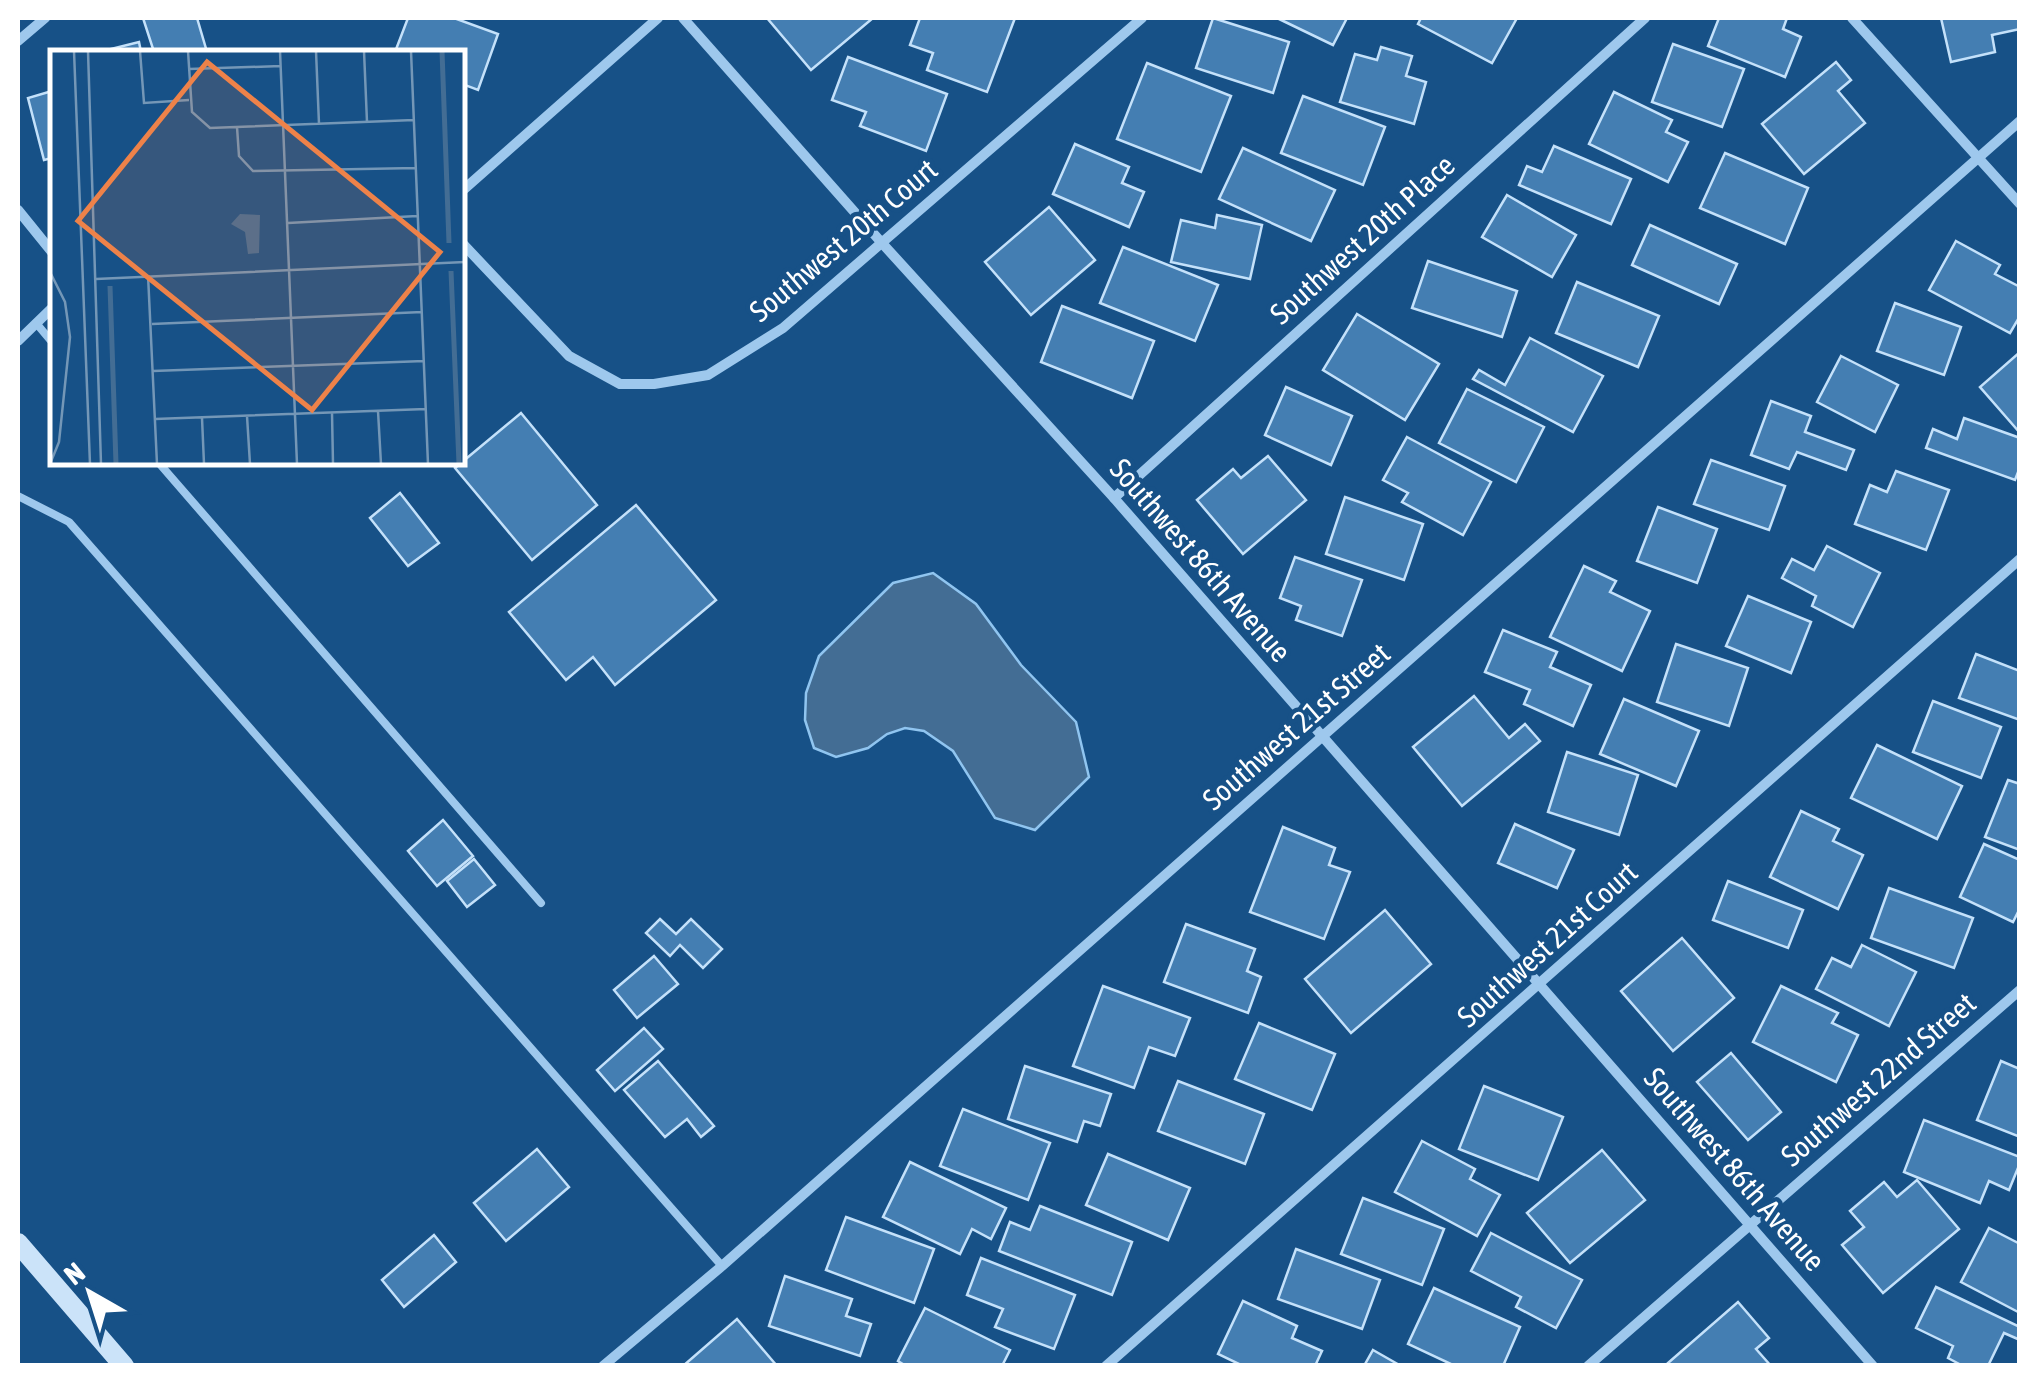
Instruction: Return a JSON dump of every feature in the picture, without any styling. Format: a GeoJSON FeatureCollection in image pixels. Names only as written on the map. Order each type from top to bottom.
{"type":"FeatureCollection","features":[{"type":"Feature","properties":{"kind":"main road"},"geometry":{"type":"LineString","coordinates":[[18,1243],[124,1366]]}},
{"type":"Feature","properties":{"kind":"street"},"geometry":{"type":"LineString","coordinates":[[18,41],[45,18]]}},
{"type":"Feature","properties":{"kind":"street"},"geometry":{"type":"LineString","coordinates":[[465,187],[658,18]]}},
{"type":"Feature","properties":{"kind":"street","name":"Southwest 86th Avenue"},"geometry":{"type":"LineString","coordinates":[[683,18],[1114,498],[1874,1366]]}},
{"type":"Feature","properties":{"kind":"street","name":"Southwest 20th Court"},"geometry":{"type":"LineString","coordinates":[[465,246],[569,356],[620,384],[654,384],[708,375],[784,328],[1142,18]]}},
{"type":"Feature","properties":{"kind":"street","name":"Southwest 20th Place"},"geometry":{"type":"LineString","coordinates":[[1114,498],[1645,18]]}},
{"type":"Feature","properties":{"kind":"street"},"geometry":{"type":"LineString","coordinates":[[1852,18],[2020,204]]}},
{"type":"Feature","properties":{"kind":"street","name":"Southwest 21st Street"},"geometry":{"type":"LineString","coordinates":[[603,1366],[722,1266],[2020,120]]}},
{"type":"Feature","properties":{"kind":"street"},"geometry":{"type":"LineString","coordinates":[[18,210],[50,250]]}},
{"type":"Feature","properties":{"kind":"street"},"geometry":{"type":"LineString","coordinates":[[18,340],[50,310]]}},
{"type":"Feature","properties":{"kind":"street","name":"Southwest 21st Court"},"geometry":{"type":"LineString","coordinates":[[1106,1366],[2020,558]]}},
{"type":"Feature","properties":{"kind":"street","name":"Southwest 22nd Street"},"geometry":{"type":"LineString","coordinates":[[1588,1366],[2020,990]]}},
{"type":"Feature","properties":{"kind":"lane"},"geometry":{"type":"LineString","coordinates":[[36,323],[50,340]]}},
{"type":"Feature","properties":{"kind":"lane"},"geometry":{"type":"LineString","coordinates":[[161,465],[541,903]]}},
{"type":"Feature","properties":{"kind":"lane"},"geometry":{"type":"LineString","coordinates":[[18,496],[69,522],[722,1266]]}},
{"type":"Feature","properties":{"kind":"water"},"geometry":{"type":"Polygon","coordinates":[[[933,573],[976,604],[1021,665],[1076,722],[1089,777],[1035,830],[995,818],[953,751],[924,731],[905,728],[887,734],[868,748],[836,757],[814,748],[805,720],[806,693],[819,656],[893,583],[933,573]]]}},
{"type":"Feature","properties":{"kind":"building"},"geometry":{"type":"Polygon","coordinates":[[[143,18],[197,18],[206,50],[153,50],[143,18]]]}},
{"type":"Feature","properties":{"kind":"building"},"geometry":{"type":"Polygon","coordinates":[[[408,18],[454,18],[498,34],[478,90],[465,85],[465,50],[396,50],[408,18]]]}},
{"type":"Feature","properties":{"kind":"building"},"geometry":{"type":"Polygon","coordinates":[[[767,18],[873,18],[811,70],[767,18]]]}},
{"type":"Feature","properties":{"kind":"building"},"geometry":{"type":"Polygon","coordinates":[[[920,18],[1015,18],[987,92],[927,70],[933,53],[910,45],[920,18]]]}},
{"type":"Feature","properties":{"kind":"building"},"geometry":{"type":"Polygon","coordinates":[[[1213,18],[1289,42],[1273,93],[1196,68],[1213,18]]]}},
{"type":"Feature","properties":{"kind":"building"},"geometry":{"type":"Polygon","coordinates":[[[1277,18],[1347,18],[1333,45],[1277,18]]]}},
{"type":"Feature","properties":{"kind":"building"},"geometry":{"type":"Polygon","coordinates":[[[1421,18],[1517,18],[1492,63],[1418,24],[1421,18]]]}},
{"type":"Feature","properties":{"kind":"building"},"geometry":{"type":"Polygon","coordinates":[[[1719,18],[1787,18],[1783,29],[1801,37],[1785,77],[1708,46],[1719,18]]]}},
{"type":"Feature","properties":{"kind":"building"},"geometry":{"type":"Polygon","coordinates":[[[1941,18],[2020,18],[2020,29],[1992,35],[1995,52],[1951,62],[1941,18]]]}},
{"type":"Feature","properties":{"kind":"building"},"geometry":{"type":"Polygon","coordinates":[[[139,42],[141,50],[107,50],[139,42]]]}},
{"type":"Feature","properties":{"kind":"building"},"geometry":{"type":"Polygon","coordinates":[[[1673,44],[1744,69],[1722,127],[1652,102],[1673,44]]]}},
{"type":"Feature","properties":{"kind":"building"},"geometry":{"type":"Polygon","coordinates":[[[1381,47],[1412,56],[1406,76],[1426,82],[1414,124],[1340,102],[1355,54],[1377,60],[1381,47]]]}},
{"type":"Feature","properties":{"kind":"building"},"geometry":{"type":"Polygon","coordinates":[[[848,57],[947,94],[926,151],[860,126],[866,112],[832,100],[848,57]]]}},
{"type":"Feature","properties":{"kind":"building"},"geometry":{"type":"Polygon","coordinates":[[[1836,62],[1851,80],[1838,91],[1865,123],[1804,174],[1762,124],[1836,62]]]}},
{"type":"Feature","properties":{"kind":"building"},"geometry":{"type":"Polygon","coordinates":[[[1147,63],[1231,96],[1201,172],[1117,139],[1147,63]]]}},
{"type":"Feature","properties":{"kind":"building"},"geometry":{"type":"Polygon","coordinates":[[[50,92],[50,158],[44,160],[28,98],[50,92]]]}},
{"type":"Feature","properties":{"kind":"building"},"geometry":{"type":"Polygon","coordinates":[[[1614,92],[1672,120],[1666,132],[1688,142],[1668,182],[1589,144],[1614,92]]]}},
{"type":"Feature","properties":{"kind":"building"},"geometry":{"type":"Polygon","coordinates":[[[1303,96],[1385,127],[1363,185],[1281,153],[1303,96]]]}},
{"type":"Feature","properties":{"kind":"building"},"geometry":{"type":"Polygon","coordinates":[[[1075,144],[1129,167],[1122,183],[1144,192],[1129,227],[1053,194],[1075,144]]]}},
{"type":"Feature","properties":{"kind":"building"},"geometry":{"type":"Polygon","coordinates":[[[1554,146],[1631,179],[1611,224],[1519,185],[1527,166],[1542,172],[1554,146]]]}},
{"type":"Feature","properties":{"kind":"building"},"geometry":{"type":"Polygon","coordinates":[[[1243,148],[1335,190],[1311,241],[1219,199],[1243,148]]]}},
{"type":"Feature","properties":{"kind":"building"},"geometry":{"type":"Polygon","coordinates":[[[1725,153],[1808,188],[1785,244],[1700,208],[1725,153]]]}},
{"type":"Feature","properties":{"kind":"building"},"geometry":{"type":"Polygon","coordinates":[[[1507,195],[1576,235],[1552,277],[1482,237],[1507,195]]]}},
{"type":"Feature","properties":{"kind":"building"},"geometry":{"type":"Polygon","coordinates":[[[1049,207],[1095,260],[1031,315],[985,262],[1049,207]]]}},
{"type":"Feature","properties":{"kind":"building"},"geometry":{"type":"Polygon","coordinates":[[[1217,215],[1262,225],[1250,279],[1171,262],[1181,220],[1215,228],[1217,215]]]}},
{"type":"Feature","properties":{"kind":"building"},"geometry":{"type":"Polygon","coordinates":[[[1650,225],[1737,264],[1719,304],[1632,265],[1650,225]]]}},
{"type":"Feature","properties":{"kind":"building"},"geometry":{"type":"Polygon","coordinates":[[[1956,241],[2000,265],[1995,274],[2020,287],[2020,316],[2010,333],[1929,290],[1956,241]]]}},
{"type":"Feature","properties":{"kind":"building"},"geometry":{"type":"Polygon","coordinates":[[[1123,247],[1218,285],[1195,341],[1100,303],[1123,247]]]}},
{"type":"Feature","properties":{"kind":"building"},"geometry":{"type":"Polygon","coordinates":[[[1428,261],[1517,291],[1502,337],[1412,308],[1428,261]]]}},
{"type":"Feature","properties":{"kind":"building"},"geometry":{"type":"Polygon","coordinates":[[[1577,282],[1659,316],[1638,367],[1556,333],[1577,282]]]}},
{"type":"Feature","properties":{"kind":"building"},"geometry":{"type":"Polygon","coordinates":[[[1895,303],[1961,327],[1944,375],[1877,351],[1895,303]]]}},
{"type":"Feature","properties":{"kind":"building"},"geometry":{"type":"Polygon","coordinates":[[[1062,306],[1154,341],[1132,398],[1041,362],[1062,306]]]}},
{"type":"Feature","properties":{"kind":"building"},"geometry":{"type":"Polygon","coordinates":[[[1357,314],[1439,364],[1405,420],[1323,370],[1357,314]]]}},
{"type":"Feature","properties":{"kind":"building"},"geometry":{"type":"Polygon","coordinates":[[[1530,338],[1603,376],[1573,432],[1473,379],[1479,370],[1505,385],[1530,338]]]}},
{"type":"Feature","properties":{"kind":"building"},"geometry":{"type":"Polygon","coordinates":[[[2020,352],[2020,433],[1980,387],[2020,352]]]}},
{"type":"Feature","properties":{"kind":"building"},"geometry":{"type":"Polygon","coordinates":[[[1841,356],[1898,385],[1875,432],[1817,402],[1841,356]]]}},
{"type":"Feature","properties":{"kind":"building"},"geometry":{"type":"Polygon","coordinates":[[[1286,387],[1352,416],[1331,465],[1265,435],[1286,387]]]}},
{"type":"Feature","properties":{"kind":"building"},"geometry":{"type":"Polygon","coordinates":[[[1467,389],[1544,427],[1516,482],[1439,443],[1467,389]]]}},
{"type":"Feature","properties":{"kind":"building"},"geometry":{"type":"Polygon","coordinates":[[[1771,401],[1811,416],[1805,432],[1854,450],[1846,470],[1797,452],[1789,469],[1751,455],[1771,401]]]}},
{"type":"Feature","properties":{"kind":"building"},"geometry":{"type":"Polygon","coordinates":[[[521,413],[597,505],[532,560],[455,468],[465,465],[465,460],[521,413]]]}},
{"type":"Feature","properties":{"kind":"building"},"geometry":{"type":"Polygon","coordinates":[[[1964,418],[2020,438],[2020,467],[2015,480],[1926,448],[1933,429],[1957,439],[1964,418]]]}},
{"type":"Feature","properties":{"kind":"building"},"geometry":{"type":"Polygon","coordinates":[[[1407,437],[1491,482],[1463,535],[1402,502],[1408,493],[1383,480],[1407,437]]]}},
{"type":"Feature","properties":{"kind":"building"},"geometry":{"type":"Polygon","coordinates":[[[1268,456],[1306,500],[1243,554],[1197,500],[1233,469],[1241,478],[1268,456]]]}},
{"type":"Feature","properties":{"kind":"building"},"geometry":{"type":"Polygon","coordinates":[[[1711,460],[1785,486],[1769,530],[1694,504],[1711,460]]]}},
{"type":"Feature","properties":{"kind":"building"},"geometry":{"type":"Polygon","coordinates":[[[1896,471],[1949,490],[1926,550],[1855,524],[1870,485],[1887,492],[1896,471]]]}},
{"type":"Feature","properties":{"kind":"building"},"geometry":{"type":"Polygon","coordinates":[[[400,493],[439,543],[408,566],[370,518],[400,493]]]}},
{"type":"Feature","properties":{"kind":"building"},"geometry":{"type":"Polygon","coordinates":[[[1345,497],[1423,524],[1404,580],[1326,554],[1345,497]]]}},
{"type":"Feature","properties":{"kind":"building"},"geometry":{"type":"Polygon","coordinates":[[[636,505],[716,600],[615,685],[593,657],[566,680],[509,612],[636,505]]]}},
{"type":"Feature","properties":{"kind":"building"},"geometry":{"type":"Polygon","coordinates":[[[1658,507],[1717,529],[1697,583],[1637,561],[1658,507]]]}},
{"type":"Feature","properties":{"kind":"building"},"geometry":{"type":"Polygon","coordinates":[[[1827,546],[1880,573],[1853,627],[1812,606],[1816,596],[1782,578],[1792,559],[1814,570],[1827,546]]]}},
{"type":"Feature","properties":{"kind":"building"},"geometry":{"type":"Polygon","coordinates":[[[1295,557],[1362,580],[1342,636],[1296,620],[1301,606],[1280,598],[1295,557]]]}},
{"type":"Feature","properties":{"kind":"building"},"geometry":{"type":"Polygon","coordinates":[[[1584,566],[1616,581],[1610,592],[1650,611],[1622,671],[1550,637],[1584,566]]]}},
{"type":"Feature","properties":{"kind":"building"},"geometry":{"type":"Polygon","coordinates":[[[1748,596],[1811,622],[1791,673],[1726,646],[1748,596]]]}},
{"type":"Feature","properties":{"kind":"building"},"geometry":{"type":"Polygon","coordinates":[[[1503,630],[1557,652],[1550,667],[1591,685],[1573,726],[1524,704],[1530,690],[1485,672],[1503,630]]]}},
{"type":"Feature","properties":{"kind":"building"},"geometry":{"type":"Polygon","coordinates":[[[1676,644],[1748,668],[1729,726],[1657,702],[1676,644]]]}},
{"type":"Feature","properties":{"kind":"building"},"geometry":{"type":"Polygon","coordinates":[[[1976,654],[2020,671],[2020,720],[1959,698],[1976,654]]]}},
{"type":"Feature","properties":{"kind":"building"},"geometry":{"type":"Polygon","coordinates":[[[1474,696],[1509,738],[1525,724],[1540,741],[1462,806],[1413,747],[1474,696]]]}},
{"type":"Feature","properties":{"kind":"building"},"geometry":{"type":"Polygon","coordinates":[[[1624,699],[1699,731],[1676,786],[1600,754],[1624,699]]]}},
{"type":"Feature","properties":{"kind":"building"},"geometry":{"type":"Polygon","coordinates":[[[1933,701],[2001,727],[1981,778],[1913,752],[1933,701]]]}},
{"type":"Feature","properties":{"kind":"building"},"geometry":{"type":"Polygon","coordinates":[[[1877,745],[1962,786],[1937,839],[1851,798],[1877,745]]]}},
{"type":"Feature","properties":{"kind":"building"},"geometry":{"type":"Polygon","coordinates":[[[1567,752],[1638,775],[1619,835],[1548,812],[1567,752]]]}},
{"type":"Feature","properties":{"kind":"building"},"geometry":{"type":"Polygon","coordinates":[[[2008,780],[2020,784],[2020,850],[1985,837],[2008,780]]]}},
{"type":"Feature","properties":{"kind":"building"},"geometry":{"type":"Polygon","coordinates":[[[1801,811],[1839,829],[1833,841],[1863,855],[1838,909],[1770,877],[1801,811]]]}},
{"type":"Feature","properties":{"kind":"building"},"geometry":{"type":"Polygon","coordinates":[[[443,820],[473,856],[437,886],[408,851],[443,820]]]}},
{"type":"Feature","properties":{"kind":"building"},"geometry":{"type":"Polygon","coordinates":[[[1515,824],[1574,850],[1557,888],[1498,863],[1515,824]]]}},
{"type":"Feature","properties":{"kind":"building"},"geometry":{"type":"Polygon","coordinates":[[[1283,827],[1335,848],[1329,865],[1350,872],[1324,939],[1250,912],[1283,827]]]}},
{"type":"Feature","properties":{"kind":"building"},"geometry":{"type":"Polygon","coordinates":[[[1984,844],[2020,860],[2020,908],[2013,922],[1960,897],[1984,844]]]}},
{"type":"Feature","properties":{"kind":"building"},"geometry":{"type":"Polygon","coordinates":[[[474,859],[495,885],[467,907],[447,881],[474,859]]]}},
{"type":"Feature","properties":{"kind":"building"},"geometry":{"type":"Polygon","coordinates":[[[1728,881],[1803,910],[1788,948],[1713,920],[1728,881]]]}},
{"type":"Feature","properties":{"kind":"building"},"geometry":{"type":"Polygon","coordinates":[[[1889,888],[1973,918],[1954,968],[1871,938],[1889,888]]]}},
{"type":"Feature","properties":{"kind":"building"},"geometry":{"type":"Polygon","coordinates":[[[1385,910],[1431,964],[1351,1033],[1305,979],[1385,910]]]}},
{"type":"Feature","properties":{"kind":"building"},"geometry":{"type":"Polygon","coordinates":[[[660,919],[676,934],[691,919],[722,949],[703,968],[680,945],[670,956],[646,933],[660,919]]]}},
{"type":"Feature","properties":{"kind":"building"},"geometry":{"type":"Polygon","coordinates":[[[1186,924],[1255,949],[1247,971],[1261,977],[1248,1013],[1164,982],[1186,924]]]}},
{"type":"Feature","properties":{"kind":"building"},"geometry":{"type":"Polygon","coordinates":[[[1682,938],[1734,998],[1673,1051],[1621,991],[1682,938]]]}},
{"type":"Feature","properties":{"kind":"building"},"geometry":{"type":"Polygon","coordinates":[[[1862,945],[1916,972],[1889,1026],[1816,989],[1832,958],[1851,967],[1862,945]]]}},
{"type":"Feature","properties":{"kind":"building"},"geometry":{"type":"Polygon","coordinates":[[[654,956],[678,984],[637,1018],[614,990],[654,956]]]}},
{"type":"Feature","properties":{"kind":"building"},"geometry":{"type":"Polygon","coordinates":[[[1103,986],[1190,1018],[1175,1056],[1149,1047],[1134,1088],[1073,1066],[1103,986]]]}},
{"type":"Feature","properties":{"kind":"building"},"geometry":{"type":"Polygon","coordinates":[[[1781,986],[1838,1013],[1832,1023],[1858,1035],[1836,1082],[1753,1042],[1781,986]]]}},
{"type":"Feature","properties":{"kind":"building"},"geometry":{"type":"Polygon","coordinates":[[[1259,1023],[1335,1054],[1312,1110],[1235,1079],[1259,1023]]]}},
{"type":"Feature","properties":{"kind":"building"},"geometry":{"type":"Polygon","coordinates":[[[644,1028],[663,1049],[615,1091],[597,1070],[644,1028]]]}},
{"type":"Feature","properties":{"kind":"building"},"geometry":{"type":"Polygon","coordinates":[[[1731,1053],[1781,1112],[1748,1140],[1697,1082],[1731,1053]]]}},
{"type":"Feature","properties":{"kind":"building"},"geometry":{"type":"Polygon","coordinates":[[[658,1061],[714,1126],[701,1137],[687,1119],[665,1137],[624,1090],[658,1061]]]}},
{"type":"Feature","properties":{"kind":"building"},"geometry":{"type":"Polygon","coordinates":[[[2001,1061],[2020,1069],[2020,1137],[1977,1120],[2001,1061]]]}},
{"type":"Feature","properties":{"kind":"building"},"geometry":{"type":"Polygon","coordinates":[[[1025,1066],[1111,1094],[1100,1126],[1084,1121],[1077,1142],[1008,1119],[1025,1066]]]}},
{"type":"Feature","properties":{"kind":"building"},"geometry":{"type":"Polygon","coordinates":[[[1178,1081],[1264,1114],[1245,1164],[1158,1131],[1178,1081]]]}},
{"type":"Feature","properties":{"kind":"building"},"geometry":{"type":"Polygon","coordinates":[[[1484,1086],[1563,1117],[1538,1180],[1459,1149],[1484,1086]]]}},
{"type":"Feature","properties":{"kind":"building"},"geometry":{"type":"Polygon","coordinates":[[[963,1109],[1050,1143],[1028,1200],[940,1166],[963,1109]]]}},
{"type":"Feature","properties":{"kind":"building"},"geometry":{"type":"Polygon","coordinates":[[[1924,1120],[2020,1157],[2009,1190],[1989,1181],[1980,1203],[1904,1172],[1924,1120]]]}},
{"type":"Feature","properties":{"kind":"building"},"geometry":{"type":"Polygon","coordinates":[[[1422,1141],[1475,1169],[1470,1179],[1500,1195],[1477,1236],[1395,1192],[1422,1141]]]}},
{"type":"Feature","properties":{"kind":"building"},"geometry":{"type":"Polygon","coordinates":[[[537,1149],[569,1187],[506,1241],[474,1203],[537,1149]]]}},
{"type":"Feature","properties":{"kind":"building"},"geometry":{"type":"Polygon","coordinates":[[[1602,1150],[1645,1200],[1570,1263],[1527,1213],[1602,1150]]]}},
{"type":"Feature","properties":{"kind":"building"},"geometry":{"type":"Polygon","coordinates":[[[1108,1154],[1190,1188],[1168,1240],[1086,1205],[1108,1154]]]}},
{"type":"Feature","properties":{"kind":"building"},"geometry":{"type":"Polygon","coordinates":[[[910,1162],[1006,1208],[991,1239],[972,1229],[960,1254],[883,1217],[910,1162]]]}},
{"type":"Feature","properties":{"kind":"building"},"geometry":{"type":"Polygon","coordinates":[[[1917,1180],[1959,1229],[1883,1293],[1842,1245],[1864,1227],[1850,1211],[1884,1182],[1897,1197],[1917,1180]]]}},
{"type":"Feature","properties":{"kind":"building"},"geometry":{"type":"Polygon","coordinates":[[[1363,1198],[1444,1229],[1422,1285],[1341,1254],[1363,1198]]]}},
{"type":"Feature","properties":{"kind":"building"},"geometry":{"type":"Polygon","coordinates":[[[1040,1206],[1132,1242],[1112,1295],[999,1251],[1010,1222],[1030,1230],[1040,1206]]]}},
{"type":"Feature","properties":{"kind":"building"},"geometry":{"type":"Polygon","coordinates":[[[846,1217],[934,1249],[914,1303],[826,1270],[846,1217]]]}},
{"type":"Feature","properties":{"kind":"building"},"geometry":{"type":"Polygon","coordinates":[[[1989,1228],[2020,1244],[2020,1313],[1961,1282],[1989,1228]]]}},
{"type":"Feature","properties":{"kind":"building"},"geometry":{"type":"Polygon","coordinates":[[[1491,1233],[1582,1280],[1556,1328],[1516,1307],[1521,1297],[1471,1271],[1491,1233]]]}},
{"type":"Feature","properties":{"kind":"building"},"geometry":{"type":"Polygon","coordinates":[[[434,1235],[456,1262],[404,1307],[382,1280],[434,1235]]]}},
{"type":"Feature","properties":{"kind":"building"},"geometry":{"type":"Polygon","coordinates":[[[1296,1249],[1380,1280],[1362,1329],[1278,1299],[1296,1249]]]}},
{"type":"Feature","properties":{"kind":"building"},"geometry":{"type":"Polygon","coordinates":[[[981,1258],[1075,1295],[1054,1349],[995,1327],[1003,1309],[967,1295],[981,1258]]]}},
{"type":"Feature","properties":{"kind":"building"},"geometry":{"type":"Polygon","coordinates":[[[785,1276],[852,1299],[846,1316],[871,1324],[860,1356],[769,1326],[785,1276]]]}},
{"type":"Feature","properties":{"kind":"building"},"geometry":{"type":"Polygon","coordinates":[[[1936,1287],[2020,1327],[2020,1340],[2004,1333],[1988,1366],[1963,1366],[1948,1358],[1953,1346],[1916,1328],[1936,1287]]]}},
{"type":"Feature","properties":{"kind":"building"},"geometry":{"type":"Polygon","coordinates":[[[1434,1288],[1520,1327],[1503,1366],[1455,1366],[1408,1344],[1434,1288]]]}},
{"type":"Feature","properties":{"kind":"building"},"geometry":{"type":"Polygon","coordinates":[[[1243,1301],[1297,1326],[1292,1338],[1322,1351],[1315,1366],[1243,1366],[1218,1354],[1243,1301]]]}},
{"type":"Feature","properties":{"kind":"building"},"geometry":{"type":"Polygon","coordinates":[[[1738,1302],[1769,1338],[1756,1349],[1771,1366],[1670,1366],[1668,1363],[1738,1302]]]}},
{"type":"Feature","properties":{"kind":"building"},"geometry":{"type":"Polygon","coordinates":[[[925,1308],[1010,1350],[1002,1366],[906,1366],[898,1361],[925,1308]]]}},
{"type":"Feature","properties":{"kind":"building"},"geometry":{"type":"Polygon","coordinates":[[[737,1319],[777,1366],[683,1366],[737,1319]]]}},
{"type":"Feature","properties":{"kind":"building"},"geometry":{"type":"Polygon","coordinates":[[[1373,1350],[1401,1366],[1364,1366],[1373,1350]]]}}]}
